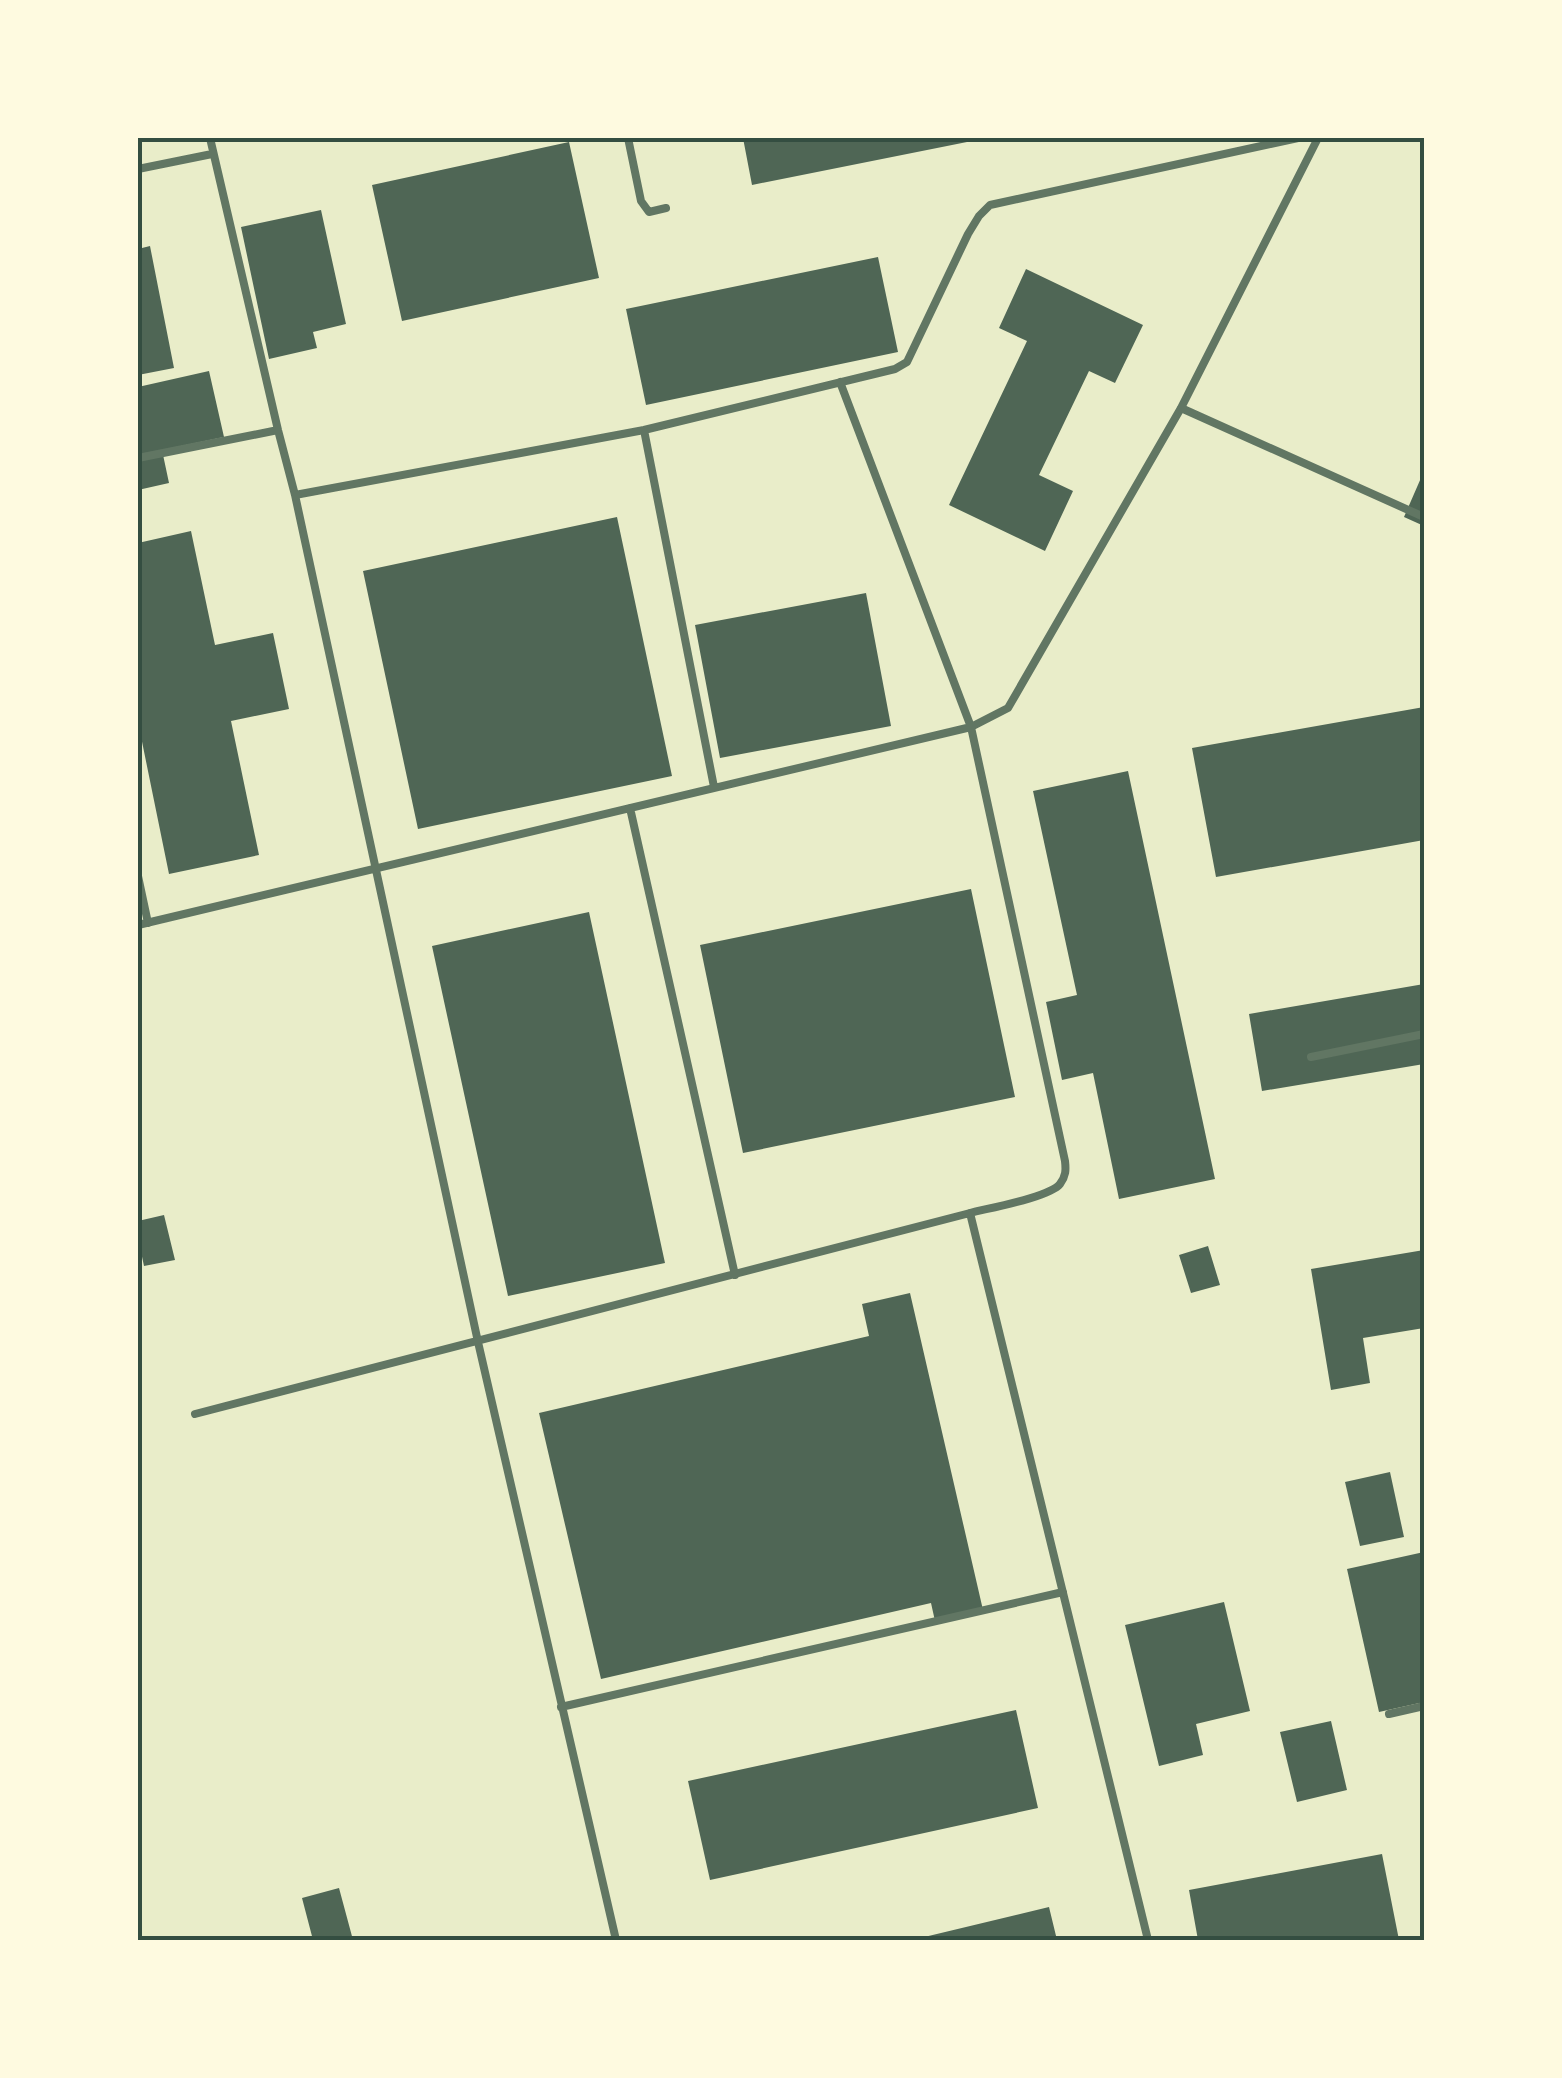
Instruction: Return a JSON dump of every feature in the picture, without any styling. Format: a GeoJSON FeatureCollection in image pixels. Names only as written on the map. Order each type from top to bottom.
{"type":"FeatureCollection","features":[{"type":"Feature","properties":{"kind":"lane"},"geometry":{"type":"LineString","coordinates":[[210,138],[296,495],[478,1342],[616,1940]]}},
{"type":"Feature","properties":{"kind":"lane"},"geometry":{"type":"LineString","coordinates":[[628,138],[642,201],[649,212],[666,208]]}},
{"type":"Feature","properties":{"kind":"lane"},"geometry":{"type":"LineString","coordinates":[[296,495],[644,430],[896,369],[907,362],[968,234],[990,205],[1298,138]]}},
{"type":"Feature","properties":{"kind":"lane"},"geometry":{"type":"LineString","coordinates":[[138,876],[142,924],[971,727],[1008,708],[1180,408],[1318,138]]}},
{"type":"Feature","properties":{"kind":"lane"},"geometry":{"type":"LineString","coordinates":[[138,169],[212,154]]}},
{"type":"Feature","properties":{"kind":"lane"},"geometry":{"type":"LineString","coordinates":[[195,1414],[1050,1192],[1062,1182],[1066,1168],[971,727],[840,382]]}},
{"type":"Feature","properties":{"kind":"lane"},"geometry":{"type":"LineString","coordinates":[[1180,408],[1424,516]]}},
{"type":"Feature","properties":{"kind":"lane"},"geometry":{"type":"LineString","coordinates":[[138,458],[278,430]]}},
{"type":"Feature","properties":{"kind":"lane"},"geometry":{"type":"LineString","coordinates":[[644,430],[714,787]]}},
{"type":"Feature","properties":{"kind":"lane"},"geometry":{"type":"LineString","coordinates":[[630,808],[735,1275]]}},
{"type":"Feature","properties":{"kind":"lane"},"geometry":{"type":"LineString","coordinates":[[1311,1057],[1424,1034]]}},
{"type":"Feature","properties":{"kind":"lane"},"geometry":{"type":"LineString","coordinates":[[970,1213],[1148,1940]]}},
{"type":"Feature","properties":{"kind":"lane"},"geometry":{"type":"LineString","coordinates":[[562,1707],[1062,1592]]}},
{"type":"Feature","properties":{"kind":"lane"},"geometry":{"type":"LineString","coordinates":[[1389,1714],[1424,1706]]}},
{"type":"Feature","properties":{"kind":"building"},"geometry":{"type":"Polygon","coordinates":[[[743,138],[982,138],[982,139],[752,185],[743,138]]]}},
{"type":"Feature","properties":{"kind":"building"},"geometry":{"type":"Polygon","coordinates":[[[569,142],[599,278],[402,321],[372,185],[569,142]]]}},
{"type":"Feature","properties":{"kind":"building"},"geometry":{"type":"Polygon","coordinates":[[[321,210],[346,324],[313,332],[317,348],[269,359],[241,227],[321,210]]]}},
{"type":"Feature","properties":{"kind":"building"},"geometry":{"type":"Polygon","coordinates":[[[150,246],[174,368],[138,375],[138,249],[150,246]]]}},
{"type":"Feature","properties":{"kind":"building"},"geometry":{"type":"Polygon","coordinates":[[[878,257],[898,352],[646,405],[626,309],[878,257]]]}},
{"type":"Feature","properties":{"kind":"building"},"geometry":{"type":"Polygon","coordinates":[[[1026,269],[1143,325],[1115,383],[1089,371],[1039,475],[1073,491],[1045,551],[949,505],[1027,341],[999,328],[1026,269]]]}},
{"type":"Feature","properties":{"kind":"building"},"geometry":{"type":"Polygon","coordinates":[[[209,371],[224,437],[162,450],[169,483],[138,490],[138,387],[209,371]]]}},
{"type":"Feature","properties":{"kind":"building"},"geometry":{"type":"Polygon","coordinates":[[[1424,471],[1424,526],[1404,517],[1424,471]]]}},
{"type":"Feature","properties":{"kind":"building"},"geometry":{"type":"Polygon","coordinates":[[[617,517],[672,776],[418,829],[363,571],[617,517]]]}},
{"type":"Feature","properties":{"kind":"building"},"geometry":{"type":"Polygon","coordinates":[[[191,531],[215,645],[273,633],[289,709],[231,721],[259,855],[169,874],[138,722],[138,543],[191,531]]]}},
{"type":"Feature","properties":{"kind":"building"},"geometry":{"type":"Polygon","coordinates":[[[866,593],[891,726],[720,758],[695,625],[866,593]]]}},
{"type":"Feature","properties":{"kind":"building"},"geometry":{"type":"Polygon","coordinates":[[[1424,707],[1424,840],[1216,877],[1192,748],[1424,707]]]}},
{"type":"Feature","properties":{"kind":"building"},"geometry":{"type":"Polygon","coordinates":[[[1128,771],[1215,1179],[1119,1199],[1093,1073],[1062,1080],[1046,1002],[1077,995],[1033,791],[1128,771]]]}},
{"type":"Feature","properties":{"kind":"building"},"geometry":{"type":"Polygon","coordinates":[[[971,889],[1015,1097],[743,1153],[700,945],[971,889]]]}},
{"type":"Feature","properties":{"kind":"building"},"geometry":{"type":"Polygon","coordinates":[[[589,912],[665,1263],[508,1296],[432,946],[589,912]]]}},
{"type":"Feature","properties":{"kind":"building"},"geometry":{"type":"Polygon","coordinates":[[[1424,984],[1424,1064],[1262,1091],[1249,1014],[1424,984]]]}},
{"type":"Feature","properties":{"kind":"building"},"geometry":{"type":"Polygon","coordinates":[[[164,1215],[175,1260],[144,1266],[138,1221],[164,1215]]]}},
{"type":"Feature","properties":{"kind":"building"},"geometry":{"type":"Polygon","coordinates":[[[1208,1246],[1220,1285],[1191,1293],[1179,1255],[1208,1246]]]}},
{"type":"Feature","properties":{"kind":"building"},"geometry":{"type":"Polygon","coordinates":[[[1424,1250],[1424,1328],[1363,1338],[1370,1383],[1331,1390],[1311,1269],[1424,1250]]]}},
{"type":"Feature","properties":{"kind":"building"},"geometry":{"type":"Polygon","coordinates":[[[910,1293],[983,1610],[935,1621],[931,1603],[601,1679],[539,1413],[869,1336],[862,1304],[910,1293]]]}},
{"type":"Feature","properties":{"kind":"building"},"geometry":{"type":"Polygon","coordinates":[[[1390,1472],[1404,1537],[1360,1546],[1345,1482],[1390,1472]]]}},
{"type":"Feature","properties":{"kind":"building"},"geometry":{"type":"Polygon","coordinates":[[[1424,1552],[1424,1702],[1379,1712],[1347,1569],[1424,1552]]]}},
{"type":"Feature","properties":{"kind":"building"},"geometry":{"type":"Polygon","coordinates":[[[1224,1602],[1250,1711],[1196,1724],[1203,1755],[1159,1766],[1125,1625],[1224,1602]]]}},
{"type":"Feature","properties":{"kind":"building"},"geometry":{"type":"Polygon","coordinates":[[[1016,1710],[1038,1808],[710,1880],[688,1781],[1016,1710]]]}},
{"type":"Feature","properties":{"kind":"building"},"geometry":{"type":"Polygon","coordinates":[[[1331,1721],[1347,1790],[1297,1802],[1280,1732],[1331,1721]]]}},
{"type":"Feature","properties":{"kind":"building"},"geometry":{"type":"Polygon","coordinates":[[[1382,1854],[1399,1940],[1198,1940],[1189,1890],[1382,1854]]]}},
{"type":"Feature","properties":{"kind":"building"},"geometry":{"type":"Polygon","coordinates":[[[339,1888],[353,1940],[313,1940],[302,1898],[339,1888]]]}},
{"type":"Feature","properties":{"kind":"building"},"geometry":{"type":"Polygon","coordinates":[[[1049,1907],[1057,1940],[916,1939],[1049,1907]]]}}]}
